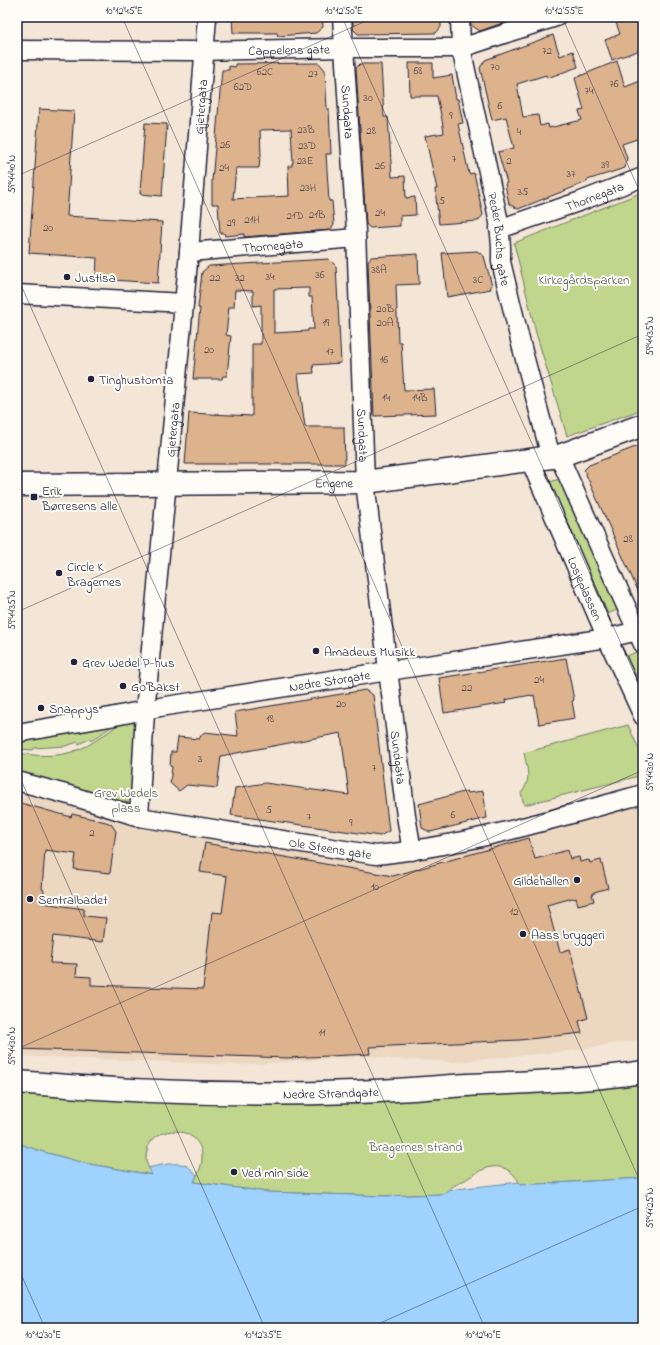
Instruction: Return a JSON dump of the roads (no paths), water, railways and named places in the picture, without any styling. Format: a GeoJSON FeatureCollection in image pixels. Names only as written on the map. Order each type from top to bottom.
{"type":"FeatureCollection","features":[{"type":"Feature","properties":{"kind":"street","name":"Gjetergata"},"geometry":{"type":"LineString","coordinates":[[139,818],[144,711],[156,602],[189,252],[207,17]]}},
{"type":"Feature","properties":{"kind":"street","name":"Sundgata"},"geometry":{"type":"LineString","coordinates":[[342,17],[356,238],[365,482],[406,816],[412,851]]}},
{"type":"Feature","properties":{"kind":"street","name":"Peder Buchs gate"},"geometry":{"type":"LineString","coordinates":[[460,17],[461,48],[500,230],[501,262],[547,458]]}},
{"type":"Feature","properties":{"kind":"street","name":"Cappelens gate"},"geometry":{"type":"LineString","coordinates":[[17,50],[461,48],[556,17]]}},
{"type":"Feature","properties":{"kind":"street","name":"Thornegata"},"geometry":{"type":"LineString","coordinates":[[500,230],[643,177]]}},
{"type":"Feature","properties":{"kind":"street","name":"Thornegata"},"geometry":{"type":"LineString","coordinates":[[189,252],[356,238]]}},
{"type":"Feature","properties":{"kind":"street"},"geometry":{"type":"LineString","coordinates":[[17,294],[184,303]]}},
{"type":"Feature","properties":{"kind":"street","name":"Engene"},"geometry":{"type":"LineString","coordinates":[[17,485],[365,482],[547,458],[643,425]]}},
{"type":"Feature","properties":{"kind":"street"},"geometry":{"type":"LineString","coordinates":[[547,458],[641,635]]}},
{"type":"Feature","properties":{"kind":"street","name":"Losjeplassen"},"geometry":{"type":"LineString","coordinates":[[547,458],[607,638],[643,716]]}},
{"type":"Feature","properties":{"kind":"street","name":"Nedre Storgate"},"geometry":{"type":"LineString","coordinates":[[17,732],[388,671],[607,638],[641,635]]}},
{"type":"Feature","properties":{"kind":"street","name":"Ole Steens gate"},"geometry":{"type":"LineString","coordinates":[[17,781],[69,795],[139,818],[376,855],[412,851],[513,831],[643,794]]}},
{"type":"Feature","properties":{"kind":"street","name":"Nedre Strandgate"},"geometry":{"type":"LineString","coordinates":[[17,1082],[78,1088],[282,1094],[362,1092],[583,1078],[643,1072]]}},
{"type":"Feature","properties":{"kind":"water"},"geometry":{"type":"Polygon","coordinates":[[[17,1143],[84,1163],[152,1175],[149,1168],[168,1164],[179,1164],[188,1167],[197,1175],[194,1182],[267,1192],[384,1196],[443,1194],[448,1190],[519,1182],[520,1185],[643,1178],[643,1328],[17,1328],[17,1143]]]}},
{"type":"Feature","properties":{"kind":"place","name":"Justisa"},"geometry":{"type":"Point","coordinates":[67,277]}},
{"type":"Feature","properties":{"kind":"place","name":"Tinghustomta"},"geometry":{"type":"Point","coordinates":[91,379]}},
{"type":"Feature","properties":{"kind":"place","name":"Erik Børresens alle"},"geometry":{"type":"Point","coordinates":[34,497]}},
{"type":"Feature","properties":{"kind":"place","name":"Circle K Bragernes"},"geometry":{"type":"Point","coordinates":[59,573]}},
{"type":"Feature","properties":{"kind":"place","name":"Amadeus Musikk"},"geometry":{"type":"Point","coordinates":[316,651]}},
{"type":"Feature","properties":{"kind":"place","name":"Grev Wedel P-hus"},"geometry":{"type":"Point","coordinates":[74,662]}},
{"type":"Feature","properties":{"kind":"place","name":"Go'Bakst"},"geometry":{"type":"Point","coordinates":[123,686]}},
{"type":"Feature","properties":{"kind":"place","name":"Snappys"},"geometry":{"type":"Point","coordinates":[41,708]}},
{"type":"Feature","properties":{"kind":"place","name":"Gildehallen"},"geometry":{"type":"Point","coordinates":[577,880]}},
{"type":"Feature","properties":{"kind":"place","name":"Sentralbadet"},"geometry":{"type":"Point","coordinates":[30,899]}},
{"type":"Feature","properties":{"kind":"place","name":"Aass bryggeri"},"geometry":{"type":"Point","coordinates":[523,934]}},
{"type":"Feature","properties":{"kind":"place","name":"Ved min side"},"geometry":{"type":"Point","coordinates":[234,1172]}},
{"type":"Feature","properties":{"kind":"park label","name":"Kirkegårdsparken"},"geometry":{"type":"Point","coordinates":[584,279]}},
{"type":"Feature","properties":{"kind":"park label","name":"Grev Wedels plass"},"geometry":{"type":"Point","coordinates":[126,800]}},
{"type":"Feature","properties":{"kind":"park label","name":"Bragernes strand"},"geometry":{"type":"Point","coordinates":[416,1146]}}]}
